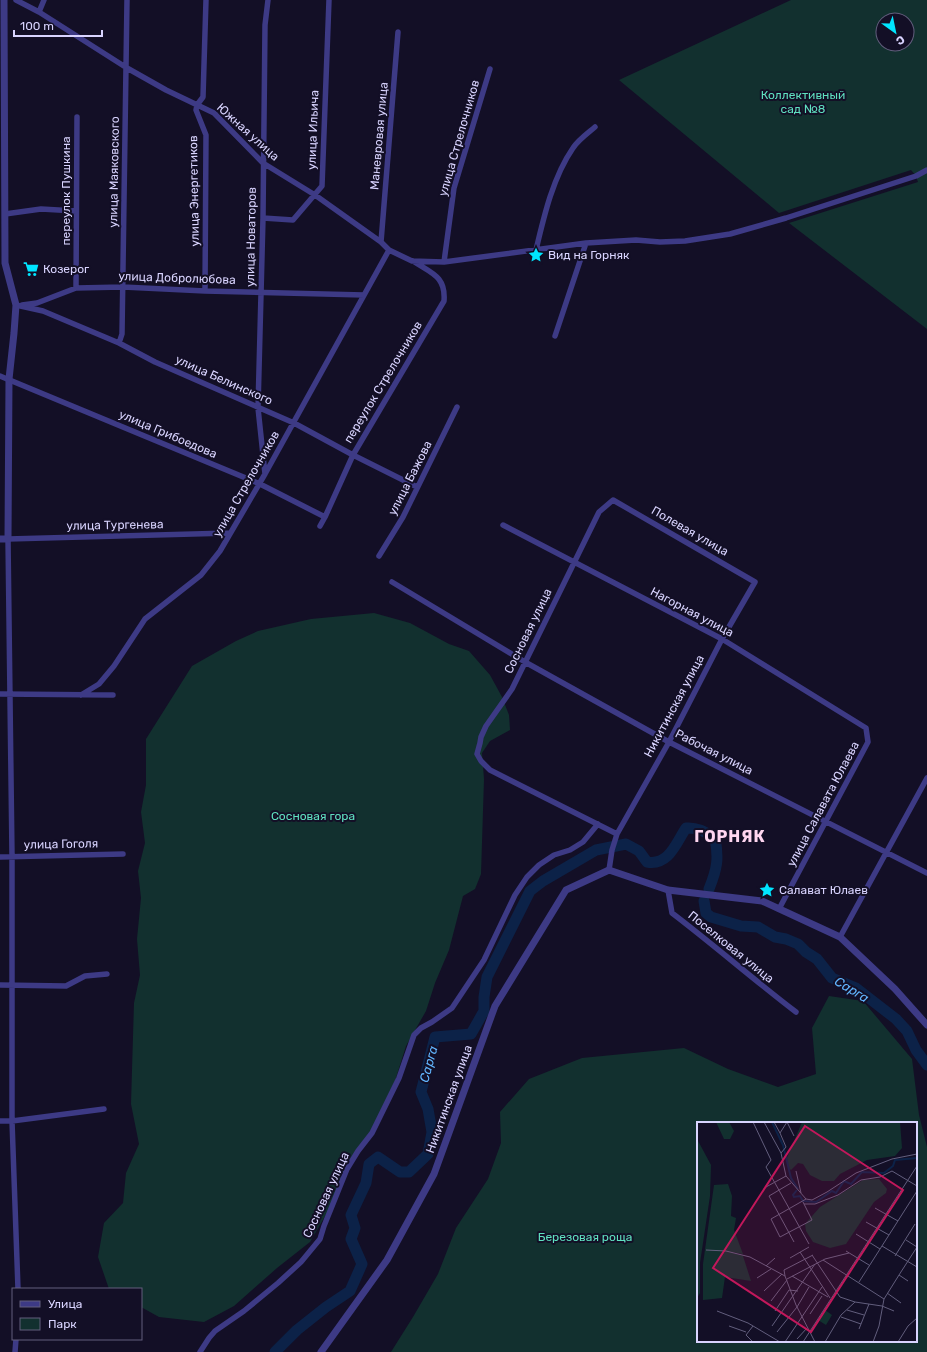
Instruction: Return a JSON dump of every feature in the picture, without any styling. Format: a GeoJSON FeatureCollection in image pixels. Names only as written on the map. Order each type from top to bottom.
{"type":"FeatureCollection","features":[{"type":"Feature","properties":{"kind":"street"},"geometry":{"type":"LineString","coordinates":[[4,0],[5,263],[16,305],[9,379],[8,539],[12,856],[12,1121],[18,1288]]}},
{"type":"Feature","properties":{"kind":"street","name":"Южная улица"},"geometry":{"type":"LineString","coordinates":[[16,0],[39,12],[127,68],[166,90],[214,113],[263,163],[381,242],[389,250],[412,261],[444,262],[586,243],[636,240],[660,242],[692,240],[738,232],[916,176],[927,170]]}},
{"type":"Feature","properties":{"kind":"street"},"geometry":{"type":"LineString","coordinates":[[39,12],[44,0]]}},
{"type":"Feature","properties":{"kind":"street","name":"улица Маяковского"},"geometry":{"type":"LineString","coordinates":[[118,343],[122,334],[127,0]]}},
{"type":"Feature","properties":{"kind":"street"},"geometry":{"type":"LineString","coordinates":[[197,105],[203,98],[206,0]]}},
{"type":"Feature","properties":{"kind":"street","name":"улица Новаторов"},"geometry":{"type":"LineString","coordinates":[[265,474],[258,408],[262,291],[266,24],[268,0]]}},
{"type":"Feature","properties":{"kind":"street","name":"улица Ильича"},"geometry":{"type":"LineString","coordinates":[[263,218],[293,220],[322,186],[329,0]]}},
{"type":"Feature","properties":{"kind":"street","name":"Маневровая улица"},"geometry":{"type":"LineString","coordinates":[[381,242],[398,32]]}},
{"type":"Feature","properties":{"kind":"street","name":"улица Стрелочников"},"geometry":{"type":"LineString","coordinates":[[444,262],[454,188],[490,68]]}},
{"type":"Feature","properties":{"kind":"street","name":"улица Энергетиков"},"geometry":{"type":"LineString","coordinates":[[197,105],[196,110],[206,135],[205,291]]}},
{"type":"Feature","properties":{"kind":"street","name":"переулок Пушкина"},"geometry":{"type":"LineString","coordinates":[[76,288],[77,117]]}},
{"type":"Feature","properties":{"kind":"street"},"geometry":{"type":"LineString","coordinates":[[536,250],[549,201],[561,169],[573,147],[595,127]]}},
{"type":"Feature","properties":{"kind":"street"},"geometry":{"type":"LineString","coordinates":[[5,214],[41,209],[76,211]]}},
{"type":"Feature","properties":{"kind":"street"},"geometry":{"type":"LineString","coordinates":[[555,336],[586,243]]}},
{"type":"Feature","properties":{"kind":"street","name":"улица Стрелочников"},"geometry":{"type":"LineString","coordinates":[[81,695],[99,684],[114,666],[145,619],[201,575],[220,551],[260,484],[389,250]]}},
{"type":"Feature","properties":{"kind":"street","name":"переулок Стрелочников"},"geometry":{"type":"LineString","coordinates":[[320,526],[326,517],[353,455],[444,301],[445,291],[438,278],[412,261]]}},
{"type":"Feature","properties":{"kind":"street","name":"улица Добролюбова"},"geometry":{"type":"LineString","coordinates":[[16,305],[36,303],[76,288],[123,287],[205,291],[262,291],[364,295]]}},
{"type":"Feature","properties":{"kind":"street","name":"улица Белинского"},"geometry":{"type":"LineString","coordinates":[[16,305],[44,311],[118,343],[155,362],[294,423],[417,487]]}},
{"type":"Feature","properties":{"kind":"street","name":"улица Грибоедова"},"geometry":{"type":"LineString","coordinates":[[0,376],[260,484],[326,517]]}},
{"type":"Feature","properties":{"kind":"street","name":"улица Бажова"},"geometry":{"type":"LineString","coordinates":[[379,556],[403,517],[457,408]]}},
{"type":"Feature","properties":{"kind":"street","name":"Сосновая улица"},"geometry":{"type":"LineString","coordinates":[[200,1352],[208,1338],[215,1331],[244,1311],[278,1283],[301,1262],[320,1239],[347,1170],[358,1151],[372,1133],[399,1078],[414,1035],[421,1028],[452,1008],[484,960],[515,895],[527,877],[554,855],[570,850],[583,842],[598,824],[490,770],[481,761],[477,754],[481,737],[486,726],[512,688],[599,512],[613,500]]}},
{"type":"Feature","properties":{"kind":"street","name":"Полевая улица"},"geometry":{"type":"LineString","coordinates":[[613,500],[755,582]]}},
{"type":"Feature","properties":{"kind":"street","name":"Нагорная улица"},"geometry":{"type":"LineString","coordinates":[[503,525],[722,639],[866,728]]}},
{"type":"Feature","properties":{"kind":"street","name":"улица Тургенева"},"geometry":{"type":"LineString","coordinates":[[0,539],[230,533]]}},
{"type":"Feature","properties":{"kind":"street","name":"Рабочая улица"},"geometry":{"type":"LineString","coordinates":[[392,582],[525,662],[669,742],[927,874]]}},
{"type":"Feature","properties":{"kind":"street","name":"Никитинская улица"},"geometry":{"type":"LineString","coordinates":[[320,1352],[387,1260],[434,1174],[495,1006],[566,890],[609,870],[612,850],[617,834],[669,742],[722,639],[755,582]]}},
{"type":"Feature","properties":{"kind":"street"},"geometry":{"type":"LineString","coordinates":[[0,694],[113,695]]}},
{"type":"Feature","properties":{"kind":"street","name":"улица Салавата Юлаева"},"geometry":{"type":"LineString","coordinates":[[779,909],[868,742],[866,728]]}},
{"type":"Feature","properties":{"kind":"street"},"geometry":{"type":"LineString","coordinates":[[840,937],[927,778]]}},
{"type":"Feature","properties":{"kind":"street"},"geometry":{"type":"LineString","coordinates":[[598,824],[617,834]]}},
{"type":"Feature","properties":{"kind":"street","name":"улица Гоголя"},"geometry":{"type":"LineString","coordinates":[[0,857],[123,854]]}},
{"type":"Feature","properties":{"kind":"street"},"geometry":{"type":"LineString","coordinates":[[609,870],[668,890],[762,901],[840,937],[895,989],[927,1025]]}},
{"type":"Feature","properties":{"kind":"street","name":"Поселковая улица"},"geometry":{"type":"LineString","coordinates":[[668,890],[672,913],[796,1012]]}},
{"type":"Feature","properties":{"kind":"street"},"geometry":{"type":"LineString","coordinates":[[0,985],[66,986],[85,976],[107,974]]}},
{"type":"Feature","properties":{"kind":"street"},"geometry":{"type":"LineString","coordinates":[[0,1121],[12,1121],[104,1109]]}},
{"type":"Feature","properties":{"kind":"street"},"geometry":{"type":"LineString","coordinates":[[15,1352],[16,1340]]}},
{"type":"Feature","properties":{"kind":"green space","name":"Коллективный сад №8"},"geometry":{"type":"Polygon","coordinates":[[[791,0],[927,0],[927,329],[789,223],[918,182],[916,176],[911,170],[779,213],[619,80],[791,0]]]}},
{"type":"Feature","properties":{"kind":"green space","name":"Сосновая гора"},"geometry":{"type":"Polygon","coordinates":[[[374,613],[410,623],[449,644],[469,651],[490,675],[502,697],[509,715],[510,730],[490,741],[482,753],[484,779],[481,874],[475,889],[463,896],[449,950],[435,983],[426,1011],[406,1046],[395,1081],[370,1132],[348,1162],[328,1211],[310,1242],[277,1268],[234,1306],[204,1322],[159,1317],[142,1308],[142,1288],[109,1288],[98,1257],[104,1223],[123,1203],[126,1173],[139,1144],[131,1104],[134,1003],[140,975],[137,939],[141,898],[138,871],[145,843],[141,812],[146,785],[146,739],[192,666],[236,641],[258,631],[311,619],[374,613]]]}},
{"type":"Feature","properties":{"kind":"green space","name":"Березовая роща"},"geometry":{"type":"Polygon","coordinates":[[[829,996],[863,1001],[912,1059],[919,1115],[927,1147],[927,1352],[391,1352],[438,1274],[456,1228],[488,1179],[501,1143],[500,1112],[529,1079],[582,1058],[684,1048],[728,1069],[778,1087],[816,1074],[812,1028],[829,996]]]}},
{"type":"Feature","properties":{"kind":"waterway","name":"Сарга"},"geometry":{"type":"LineString","coordinates":[[275,1352],[297,1330],[326,1307],[350,1291],[362,1264],[351,1239],[355,1228],[351,1215],[366,1183],[369,1164],[378,1157],[400,1172],[409,1172],[428,1154],[432,1132],[428,1109],[421,1092],[435,1037],[471,1034],[484,1011],[484,997],[487,977],[530,891],[543,881],[596,850],[626,844],[639,851],[647,862],[661,860],[671,852],[686,828],[701,830],[715,838],[717,852],[716,864],[714,876],[709,889]]}},
{"type":"Feature","properties":{"kind":"waterway","name":"Сарга"},"geometry":{"type":"LineString","coordinates":[[704,901],[706,913],[711,917],[741,926],[758,927],[775,937],[786,939],[798,944],[806,952],[817,959],[832,978],[856,988],[896,1019],[907,1031],[916,1050],[927,1065]]}},
{"type":"Feature","properties":{"kind":"place","name":"Вид на Горняк"},"geometry":{"type":"Point","coordinates":[536,255]}},
{"type":"Feature","properties":{"kind":"place","name":"Козерог"},"geometry":{"type":"Point","coordinates":[31,269]}},
{"type":"Feature","properties":{"kind":"place","name":"Салават Юлаев"},"geometry":{"type":"Point","coordinates":[767,890]}},
{"type":"Feature","properties":{"kind":"district","name":"ГОРНЯК"},"geometry":{"type":"Point","coordinates":[730,836]}}]}
